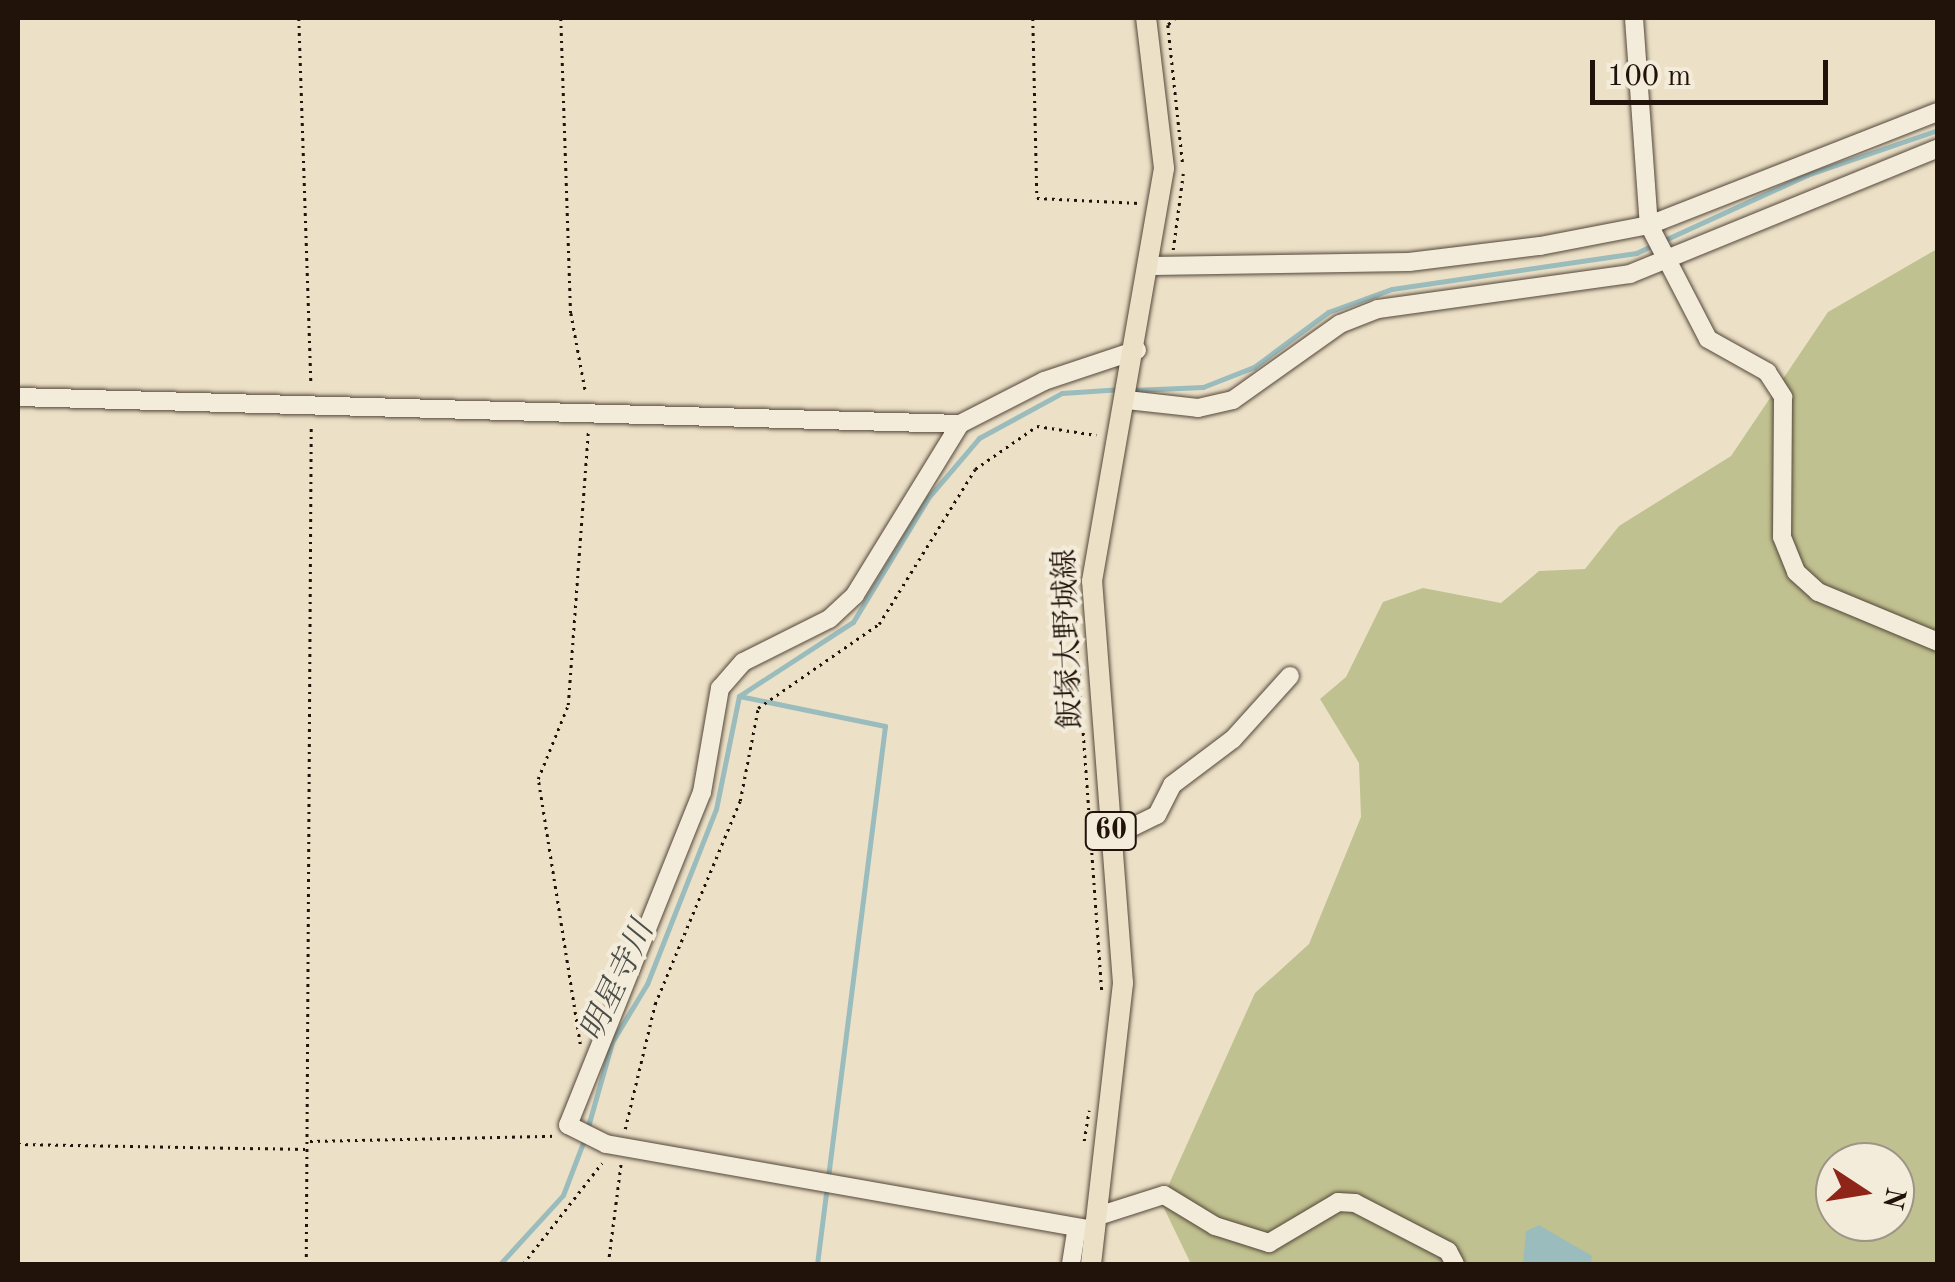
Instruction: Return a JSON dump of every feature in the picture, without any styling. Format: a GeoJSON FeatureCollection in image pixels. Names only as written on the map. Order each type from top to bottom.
{"type":"FeatureCollection","features":[{"type":"Feature","properties":{"kind":"main road","name":"飯塚大野城線"},"geometry":{"type":"LineString","coordinates":[[1091,1264],[1090,1225],[1106,1155],[1123,983],[1093,621],[1096,517],[1135,360],[1153,266],[1164,168],[1146,18]]}},
{"type":"Feature","properties":{"kind":"street"},"geometry":{"type":"LineString","coordinates":[[1634,18],[1649,225],[1708,338],[1767,372],[1783,397],[1782,536],[1796,572],[1818,592],[1938,642]]}},
{"type":"Feature","properties":{"kind":"street"},"geometry":{"type":"LineString","coordinates":[[1153,266],[1409,262],[1649,225],[1938,112]]}},
{"type":"Feature","properties":{"kind":"street"},"geometry":{"type":"LineString","coordinates":[[1127,400],[1198,408],[1232,400],[1340,324],[1378,310],[1630,274],[1938,148]]}},
{"type":"Feature","properties":{"kind":"street"},"geometry":{"type":"LineString","coordinates":[[18,396],[311,398],[960,424],[1044,381],[1135,360]]}},
{"type":"Feature","properties":{"kind":"street"},"geometry":{"type":"LineString","coordinates":[[960,424],[855,594],[828,619],[743,662],[720,688],[702,792],[587,1068],[568,1125],[615,1145],[1090,1225],[1164,1195],[1215,1226],[1270,1243],[1338,1202],[1355,1203],[1448,1251],[1455,1264]]}},
{"type":"Feature","properties":{"kind":"street"},"geometry":{"type":"LineString","coordinates":[[1112,837],[1158,814],[1172,785],[1232,739],[1290,676]]}},
{"type":"Feature","properties":{"kind":"street"},"geometry":{"type":"LineString","coordinates":[[1072,1264],[1090,1225]]}},
{"type":"Feature","properties":{"kind":"path"},"geometry":{"type":"LineString","coordinates":[[299,18],[311,398],[306,1264]]}},
{"type":"Feature","properties":{"kind":"path"},"geometry":{"type":"LineString","coordinates":[[561,18],[571,313],[590,408],[568,705],[538,780],[587,1068]]}},
{"type":"Feature","properties":{"kind":"path"},"geometry":{"type":"LineString","coordinates":[[1033,18],[1038,198],[1130,197],[1142,212]]}},
{"type":"Feature","properties":{"kind":"path"},"geometry":{"type":"LineString","coordinates":[[608,1264],[615,1145],[640,1046],[740,800],[758,708],[879,624],[975,469],[1037,426],[1114,440]]}},
{"type":"Feature","properties":{"kind":"path"},"geometry":{"type":"LineString","coordinates":[[1093,621],[1081,622],[1077,646],[1102,998]]}},
{"type":"Feature","properties":{"kind":"path"},"geometry":{"type":"LineString","coordinates":[[1090,1106],[1084,1142],[1106,1155]]}},
{"type":"Feature","properties":{"kind":"path"},"geometry":{"type":"LineString","coordinates":[[308,1141],[560,1136],[568,1125]]}},
{"type":"Feature","properties":{"kind":"path"},"geometry":{"type":"LineString","coordinates":[[18,1144],[307,1149]]}},
{"type":"Feature","properties":{"kind":"path"},"geometry":{"type":"LineString","coordinates":[[523,1264],[615,1145]]}},
{"type":"Feature","properties":{"kind":"green space"},"geometry":{"type":"Polygon","coordinates":[[[1937,249],[1937,1264],[1191,1264],[1161,1202],[1255,993],[1309,944],[1361,817],[1359,763],[1320,699],[1346,677],[1383,602],[1423,588],[1501,603],[1539,571],[1585,569],[1619,526],[1731,456],[1828,312],[1937,249]]]}},
{"type":"Feature","properties":{"kind":"water"},"geometry":{"type":"Polygon","coordinates":[[[1539,1225],[1592,1256],[1591,1264],[1523,1264],[1526,1231],[1539,1225]]]}},
{"type":"Feature","properties":{"kind":"waterway"},"geometry":{"type":"LineString","coordinates":[[1133,390],[1203,387],[1254,367],[1328,312],[1392,289],[1636,253],[1807,175],[1938,130]]}},
{"type":"Feature","properties":{"kind":"waterway"},"geometry":{"type":"LineString","coordinates":[[739,696],[853,622],[928,498],[979,438],[1062,393],[1122,389]]}},
{"type":"Feature","properties":{"kind":"waterway"},"geometry":{"type":"LineString","coordinates":[[739,696],[885,726],[817,1264]]}},
{"type":"Feature","properties":{"kind":"waterway","name":"明星寺川"},"geometry":{"type":"LineString","coordinates":[[587,1130],[612,1042],[647,984],[716,809],[739,696]]}},
{"type":"Feature","properties":{"kind":"waterway"},"geometry":{"type":"LineString","coordinates":[[500,1264],[563,1195],[584,1140]]}}]}
